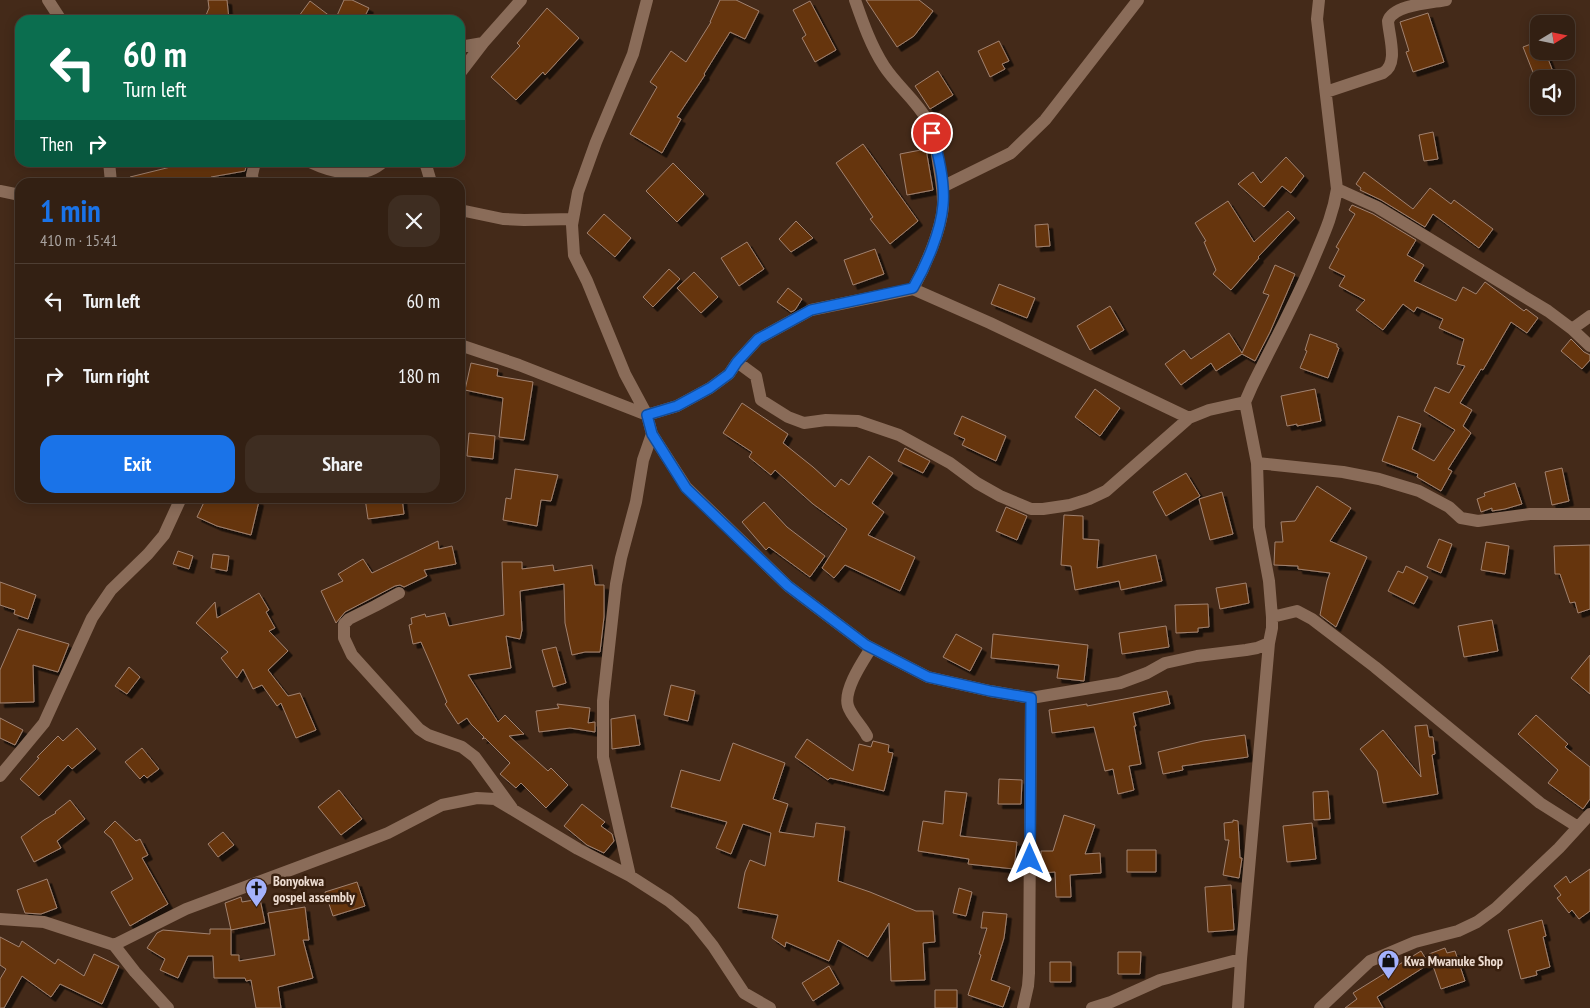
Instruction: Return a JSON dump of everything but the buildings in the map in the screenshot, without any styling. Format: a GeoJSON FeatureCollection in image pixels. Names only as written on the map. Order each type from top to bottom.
{"type":"FeatureCollection","features":[{"type":"Feature","properties":{"kind":"street"},"geometry":{"type":"LineString","coordinates":[[48,0],[58,15]]}},
{"type":"Feature","properties":{"kind":"street"},"geometry":{"type":"LineString","coordinates":[[465,66],[521,0]]}},
{"type":"Feature","properties":{"kind":"street"},"geometry":{"type":"LineString","coordinates":[[647,0],[633,54],[596,142],[578,192],[572,224],[574,255],[587,281],[625,374],[647,415],[652,434],[686,488],[788,586],[871,648],[928,677],[1031,698],[1120,683],[1147,673],[1165,663],[1197,656],[1252,649],[1269,642]]}},
{"type":"Feature","properties":{"kind":"street"},"geometry":{"type":"LineString","coordinates":[[855,0],[871,42],[885,68],[913,100],[928,121],[935,145],[942,187],[943,204],[940,225],[928,260],[913,288]]}},
{"type":"Feature","properties":{"kind":"street"},"geometry":{"type":"LineString","coordinates":[[942,187],[1011,153],[1045,120],[1138,0]]}},
{"type":"Feature","properties":{"kind":"street"},"geometry":{"type":"LineString","coordinates":[[1238,1008],[1269,642],[1272,628],[1269,581],[1259,527],[1257,463],[1245,402],[1300,292],[1332,216],[1337,189],[1317,18],[1320,0]]}},
{"type":"Feature","properties":{"kind":"street"},"geometry":{"type":"LineString","coordinates":[[1326,92],[1389,70],[1392,63],[1388,21],[1389,16],[1396,10],[1446,0]]}},
{"type":"Feature","properties":{"kind":"street"},"geometry":{"type":"LineString","coordinates":[[465,46],[483,43]]}},
{"type":"Feature","properties":{"kind":"street"},"geometry":{"type":"LineString","coordinates":[[321,167],[354,173],[375,167]]}},
{"type":"Feature","properties":{"kind":"street"},"geometry":{"type":"LineString","coordinates":[[1337,189],[1377,207],[1548,311],[1572,329],[1590,346]]}},
{"type":"Feature","properties":{"kind":"street"},"geometry":{"type":"LineString","coordinates":[[0,191],[15,194]]}},
{"type":"Feature","properties":{"kind":"street"},"geometry":{"type":"LineString","coordinates":[[465,211],[503,219],[573,219]]}},
{"type":"Feature","properties":{"kind":"street"},"geometry":{"type":"LineString","coordinates":[[465,347],[519,365],[647,415],[677,406],[710,388],[729,374],[758,339],[811,310],[913,288],[1189,418]]}},
{"type":"Feature","properties":{"kind":"street"},"geometry":{"type":"LineString","coordinates":[[1572,329],[1590,316]]}},
{"type":"Feature","properties":{"kind":"street"},"geometry":{"type":"LineString","coordinates":[[737,362],[756,376],[762,400],[788,417],[804,423],[826,420],[858,422],[875,426],[921,446],[950,463],[977,483],[1000,496],[1031,509],[1070,505],[1106,491],[1189,418],[1209,410],[1245,402]]}},
{"type":"Feature","properties":{"kind":"street"},"geometry":{"type":"LineString","coordinates":[[630,876],[604,756],[603,701],[619,567],[636,502],[643,460],[652,434]]}},
{"type":"Feature","properties":{"kind":"street"},"geometry":{"type":"LineString","coordinates":[[1257,463],[1343,472],[1379,479],[1419,491],[1449,507],[1461,518],[1478,521],[1530,514],[1590,514]]}},
{"type":"Feature","properties":{"kind":"street"},"geometry":{"type":"LineString","coordinates":[[0,776],[44,723],[92,618],[111,590],[164,536],[179,503]]}},
{"type":"Feature","properties":{"kind":"street"},"geometry":{"type":"LineString","coordinates":[[399,593],[348,619],[344,624],[344,638],[352,655],[419,729],[435,738],[462,747],[475,757],[514,810]]}},
{"type":"Feature","properties":{"kind":"street"},"geometry":{"type":"LineString","coordinates":[[1272,617],[1297,611],[1312,619],[1375,667],[1540,803],[1578,827]]}},
{"type":"Feature","properties":{"kind":"street"},"geometry":{"type":"LineString","coordinates":[[867,736],[848,706],[847,696],[871,648]]}},
{"type":"Feature","properties":{"kind":"street"},"geometry":{"type":"LineString","coordinates":[[1023,1008],[1029,973],[1031,698]]}},
{"type":"Feature","properties":{"kind":"street"},"geometry":{"type":"LineString","coordinates":[[114,945],[186,910],[370,840],[442,806],[477,798],[495,799],[578,849],[630,876],[669,901],[693,921],[713,946],[744,993],[770,1008]]}},
{"type":"Feature","properties":{"kind":"street"},"geometry":{"type":"LineString","coordinates":[[1320,1008],[1370,961],[1415,942],[1458,931],[1477,922],[1496,908],[1590,814]]}},
{"type":"Feature","properties":{"kind":"street"},"geometry":{"type":"LineString","coordinates":[[0,919],[44,922],[114,945],[135,972],[168,1008]]}},
{"type":"Feature","properties":{"kind":"street"},"geometry":{"type":"LineString","coordinates":[[1092,1008],[1111,1002],[1160,980],[1241,959]]}},
{"type":"Feature","properties":{"kind":"place","name":"Bonyokwa gospel assembly"},"geometry":{"type":"Point","coordinates":[257,908]}},
{"type":"Feature","properties":{"kind":"place","name":"Kwa Mwanuke Shop"},"geometry":{"type":"Point","coordinates":[1388,980]}},
{"type":"Feature","properties":{"kind":"route"},"geometry":{"type":"LineString","coordinates":[[932,133],[942,187],[943,204],[940,225],[928,260],[913,288],[811,310],[758,339],[729,374],[710,388],[677,406],[647,415],[652,434],[686,488],[788,586],[866,645],[928,677],[1031,698],[1030,859]]}}]}
